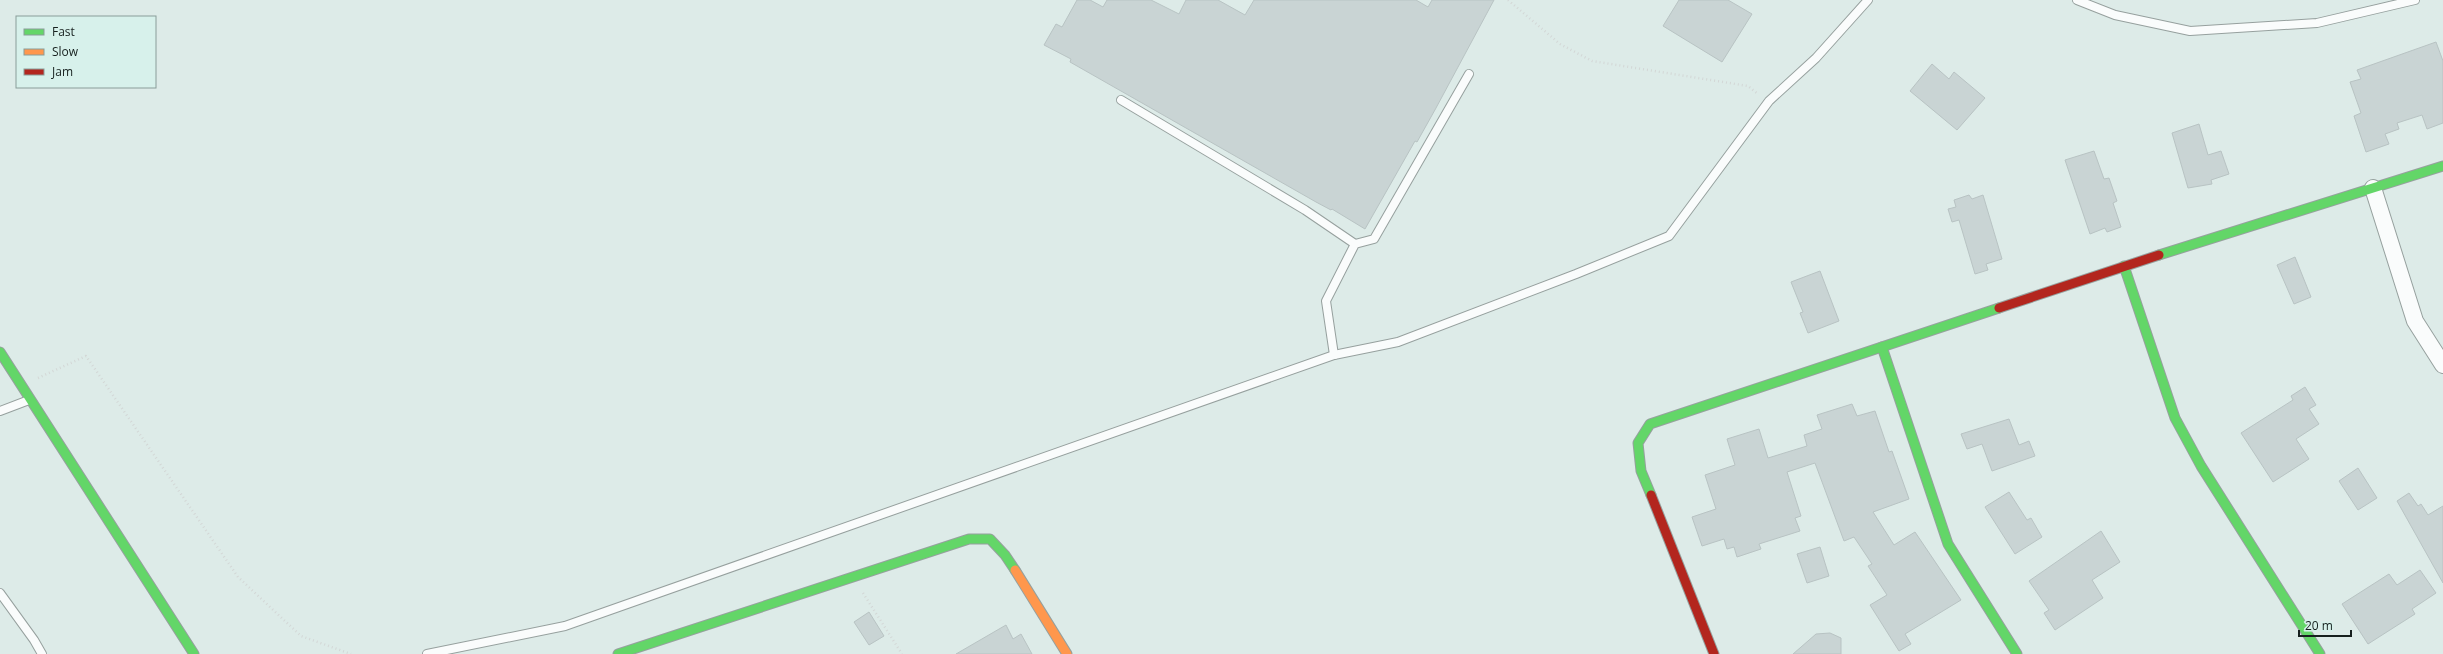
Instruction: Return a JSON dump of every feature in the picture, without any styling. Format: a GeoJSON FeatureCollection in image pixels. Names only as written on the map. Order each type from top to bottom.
{"type":"FeatureCollection","features":[{"type":"Feature","properties":{"kind":"main road"},"geometry":{"type":"LineString","coordinates":[[1714,654],[1641,471],[1638,443],[1650,424],[2124,266],[2443,166]]}},
{"type":"Feature","properties":{"kind":"main road"},"geometry":{"type":"LineString","coordinates":[[2124,266],[2175,418],[2201,466],[2320,654]]}},
{"type":"Feature","properties":{"kind":"main road"},"geometry":{"type":"LineString","coordinates":[[1882,347],[1948,544],[2017,654]]}},
{"type":"Feature","properties":{"kind":"main road"},"geometry":{"type":"LineString","coordinates":[[0,352],[194,654]]}},
{"type":"Feature","properties":{"kind":"main road"},"geometry":{"type":"LineString","coordinates":[[618,654],[852,576],[969,539],[990,540],[1006,555],[1067,654]]}},
{"type":"Feature","properties":{"kind":"street"},"geometry":{"type":"LineString","coordinates":[[2373,188],[2415,320],[2443,365]]}},
{"type":"Feature","properties":{"kind":"lane"},"geometry":{"type":"LineString","coordinates":[[427,654],[565,626],[1334,355],[1398,342],[1569,277],[1668,236],[1769,101],[1816,58],[1868,0]]}},
{"type":"Feature","properties":{"kind":"lane"},"geometry":{"type":"LineString","coordinates":[[2077,0],[2115,15],[2190,31],[2317,23],[2415,0]]}},
{"type":"Feature","properties":{"kind":"lane"},"geometry":{"type":"LineString","coordinates":[[1334,355],[1326,301],[1355,244],[1374,239],[1468,74]]}},
{"type":"Feature","properties":{"kind":"lane"},"geometry":{"type":"LineString","coordinates":[[1121,100],[1304,210],[1355,244]]}},
{"type":"Feature","properties":{"kind":"lane"},"geometry":{"type":"LineString","coordinates":[[0,411],[31,400]]}},
{"type":"Feature","properties":{"kind":"lane"},"geometry":{"type":"LineString","coordinates":[[0,593],[34,640],[42,654]]}},
{"type":"Feature","properties":{"kind":"path"},"geometry":{"type":"LineString","coordinates":[[1508,0],[1560,44],[1592,61],[1748,86],[1769,101]]}},
{"type":"Feature","properties":{"kind":"path"},"geometry":{"type":"LineString","coordinates":[[22,386],[86,356],[238,576],[301,636],[350,654]]}},
{"type":"Feature","properties":{"kind":"path"},"geometry":{"type":"LineString","coordinates":[[852,576],[902,654]]}},
{"type":"Feature","properties":{"kind":"building"},"geometry":{"type":"Polygon","coordinates":[[[1077,0],[1090,0],[1103,7],[1107,0],[1151,0],[1179,14],[1186,0],[1218,0],[1245,15],[1254,0],[1416,0],[1428,7],[1432,0],[1494,0],[1417,142],[1415,141],[1365,229],[1070,62],[1071,59],[1044,45],[1056,24],[1062,27],[1077,0]]]}},
{"type":"Feature","properties":{"kind":"building"},"geometry":{"type":"Polygon","coordinates":[[[1679,0],[1728,0],[1752,14],[1722,62],[1663,26],[1679,0]]]}},
{"type":"Feature","properties":{"kind":"building"},"geometry":{"type":"Polygon","coordinates":[[[2436,42],[2443,61],[2443,123],[2427,129],[2422,115],[2397,123],[2399,129],[2385,134],[2389,144],[2366,152],[2354,116],[2361,113],[2350,82],[2361,79],[2357,70],[2436,42]]]}},
{"type":"Feature","properties":{"kind":"building"},"geometry":{"type":"Polygon","coordinates":[[[1932,64],[1949,79],[1954,72],[1985,98],[1957,130],[1910,91],[1932,64]]]}},
{"type":"Feature","properties":{"kind":"building"},"geometry":{"type":"Polygon","coordinates":[[[2199,124],[2208,155],[2221,151],[2229,174],[2211,180],[2212,184],[2188,188],[2172,133],[2199,124]]]}},
{"type":"Feature","properties":{"kind":"building"},"geometry":{"type":"Polygon","coordinates":[[[2094,151],[2104,179],[2109,178],[2117,201],[2113,203],[2121,227],[2107,232],[2105,228],[2090,234],[2065,160],[2094,151]]]}},
{"type":"Feature","properties":{"kind":"building"},"geometry":{"type":"Polygon","coordinates":[[[1969,195],[1972,199],[1983,195],[2002,259],[1986,264],[1988,270],[1975,274],[1959,220],[1952,222],[1948,209],[1956,207],[1954,200],[1969,195]]]}},
{"type":"Feature","properties":{"kind":"building"},"geometry":{"type":"Polygon","coordinates":[[[2295,257],[2311,297],[2294,304],[2277,265],[2295,257]]]}},
{"type":"Feature","properties":{"kind":"building"},"geometry":{"type":"Polygon","coordinates":[[[1820,271],[1839,321],[1808,333],[1800,313],[1803,312],[1791,282],[1820,271]]]}},
{"type":"Feature","properties":{"kind":"building"},"geometry":{"type":"Polygon","coordinates":[[[2305,387],[2316,405],[2309,409],[2319,424],[2296,439],[2309,459],[2273,482],[2241,433],[2293,400],[2291,396],[2305,387]]]}},
{"type":"Feature","properties":{"kind":"building"},"geometry":{"type":"Polygon","coordinates":[[[1852,404],[1857,416],[1875,411],[1889,452],[1892,451],[1909,499],[1873,512],[1894,545],[1915,532],[1961,600],[1905,634],[1911,644],[1899,651],[1870,605],[1887,595],[1868,566],[1872,564],[1854,537],[1844,541],[1815,463],[1787,472],[1801,516],[1795,518],[1800,531],[1759,544],[1761,549],[1737,557],[1734,547],[1727,549],[1724,539],[1702,546],[1692,517],[1716,509],[1705,475],[1735,465],[1727,439],[1759,429],[1768,458],[1807,446],[1804,435],[1822,429],[1817,415],[1852,404]]]}},
{"type":"Feature","properties":{"kind":"building"},"geometry":{"type":"Polygon","coordinates":[[[2009,419],[2019,445],[2029,441],[2035,456],[1992,471],[1982,444],[1967,449],[1961,434],[2009,419]]]}},
{"type":"Feature","properties":{"kind":"building"},"geometry":{"type":"Polygon","coordinates":[[[2358,468],[2377,498],[2358,510],[2339,481],[2358,468]]]}},
{"type":"Feature","properties":{"kind":"building"},"geometry":{"type":"Polygon","coordinates":[[[2009,492],[2027,520],[2031,518],[2042,537],[2015,554],[1985,507],[2009,492]]]}},
{"type":"Feature","properties":{"kind":"building"},"geometry":{"type":"Polygon","coordinates":[[[2409,493],[2418,506],[2421,504],[2428,515],[2443,506],[2443,583],[2397,501],[2409,493]]]}},
{"type":"Feature","properties":{"kind":"building"},"geometry":{"type":"Polygon","coordinates":[[[2101,531],[2120,562],[2092,580],[2103,598],[2055,630],[2044,613],[2049,610],[2029,581],[2101,531]]]}},
{"type":"Feature","properties":{"kind":"building"},"geometry":{"type":"Polygon","coordinates":[[[1820,547],[1829,576],[1807,583],[1797,554],[1820,547]]]}},
{"type":"Feature","properties":{"kind":"building"},"geometry":{"type":"Polygon","coordinates":[[[2420,570],[2436,593],[2412,609],[2415,614],[2368,644],[2342,604],[2389,574],[2397,585],[2420,570]]]}},
{"type":"Feature","properties":{"kind":"building"},"geometry":{"type":"Polygon","coordinates":[[[869,612],[884,636],[869,645],[854,622],[869,612]]]}},
{"type":"Feature","properties":{"kind":"building"},"geometry":{"type":"Polygon","coordinates":[[[1006,625],[1013,639],[1021,634],[1032,654],[956,654],[1006,625]]]}},
{"type":"Feature","properties":{"kind":"building"},"geometry":{"type":"Polygon","coordinates":[[[1830,633],[1841,638],[1841,654],[1793,654],[1816,634],[1830,633]]]}},
{"type":"Feature","properties":{"kind":"traffic: fast"},"geometry":{"type":"LineString","coordinates":[[2159,255],[2443,166]]}},
{"type":"Feature","properties":{"kind":"traffic: fast"},"geometry":{"type":"LineString","coordinates":[[2124,266],[2175,418],[2201,466],[2320,654]]}},
{"type":"Feature","properties":{"kind":"traffic: fast"},"geometry":{"type":"LineString","coordinates":[[1651,495],[1641,471],[1638,443],[1650,424],[1999,308]]}},
{"type":"Feature","properties":{"kind":"traffic: fast"},"geometry":{"type":"LineString","coordinates":[[1882,347],[1948,544],[2017,654]]}},
{"type":"Feature","properties":{"kind":"traffic: fast"},"geometry":{"type":"LineString","coordinates":[[0,352],[194,654]]}},
{"type":"Feature","properties":{"kind":"traffic: fast"},"geometry":{"type":"LineString","coordinates":[[618,654],[969,539],[990,539],[1005,555],[1015,570]]}},
{"type":"Feature","properties":{"kind":"traffic: slow"},"geometry":{"type":"LineString","coordinates":[[1015,570],[1067,654]]}},
{"type":"Feature","properties":{"kind":"traffic: jam"},"geometry":{"type":"LineString","coordinates":[[1999,308],[2159,255]]}},
{"type":"Feature","properties":{"kind":"traffic: jam"},"geometry":{"type":"LineString","coordinates":[[1651,495],[1714,654]]}}]}
